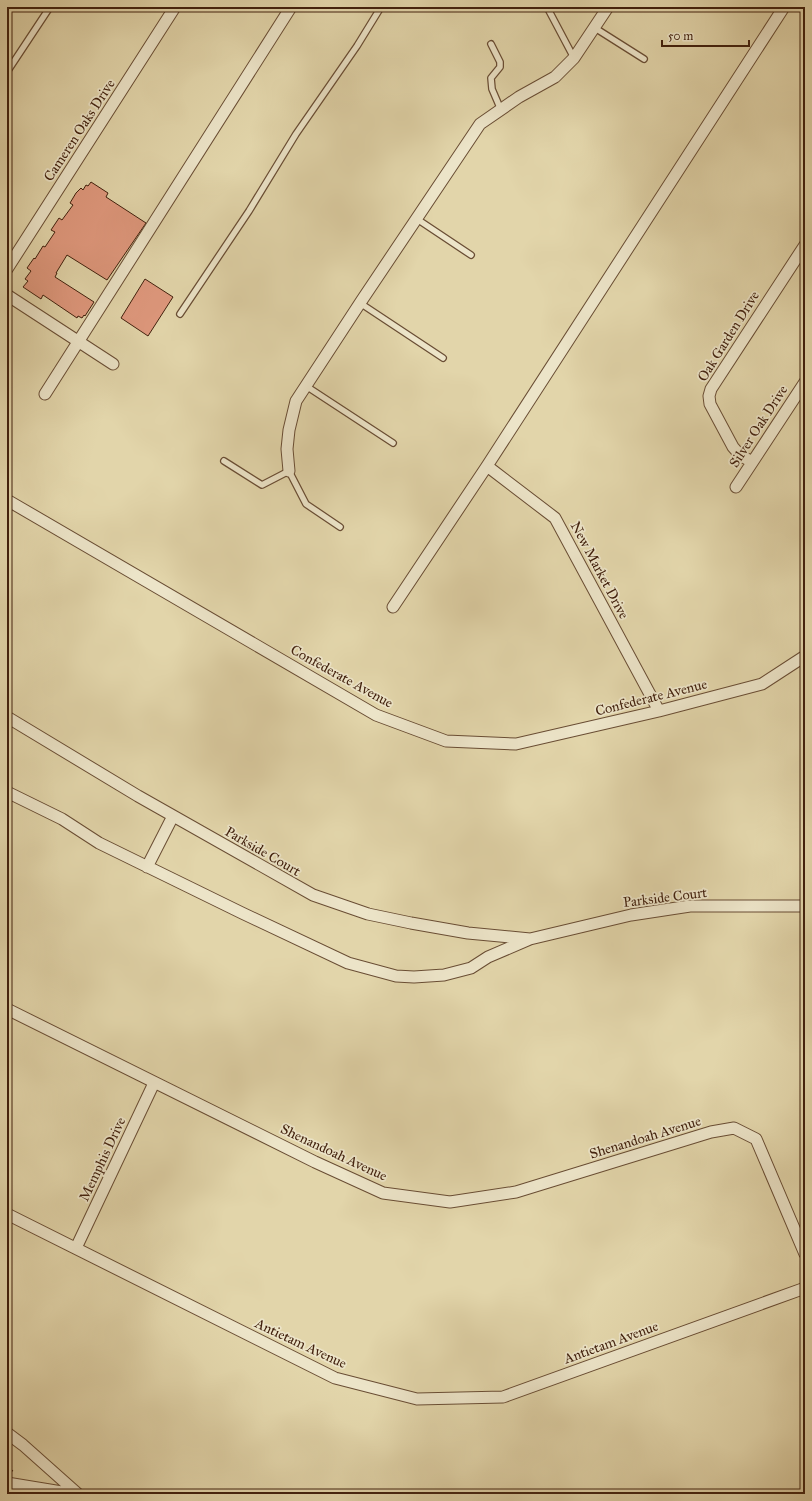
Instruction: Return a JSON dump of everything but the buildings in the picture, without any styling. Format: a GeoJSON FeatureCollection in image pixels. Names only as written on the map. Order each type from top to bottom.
{"type":"FeatureCollection","features":[{"type":"Feature","properties":{"kind":"street","name":"Cameren Oaks Drive"},"geometry":{"type":"LineString","coordinates":[[7,269],[175,7]]}},
{"type":"Feature","properties":{"kind":"street"},"geometry":{"type":"LineString","coordinates":[[45,394],[291,7]]}},
{"type":"Feature","properties":{"kind":"street"},"geometry":{"type":"LineString","coordinates":[[289,471],[287,449],[289,430],[296,401],[480,124],[519,97],[555,76],[574,58],[608,7]]}},
{"type":"Feature","properties":{"kind":"street"},"geometry":{"type":"LineString","coordinates":[[393,607],[487,466],[784,7]]}},
{"type":"Feature","properties":{"kind":"street","name":"Oak Garden Drive"},"geometry":{"type":"LineString","coordinates":[[752,462],[740,455],[733,447],[710,404],[709,396],[711,389],[805,245]]}},
{"type":"Feature","properties":{"kind":"street"},"geometry":{"type":"LineString","coordinates":[[7,295],[113,364]]}},
{"type":"Feature","properties":{"kind":"street","name":"Silver Oak Drive"},"geometry":{"type":"LineString","coordinates":[[736,487],[805,382]]}},
{"type":"Feature","properties":{"kind":"street","name":"New Market Drive"},"geometry":{"type":"LineString","coordinates":[[487,466],[555,518],[659,711]]}},
{"type":"Feature","properties":{"kind":"street","name":"Confederate Avenue"},"geometry":{"type":"LineString","coordinates":[[7,500],[376,715],[446,741],[516,744],[659,711],[762,684],[805,656]]}},
{"type":"Feature","properties":{"kind":"street","name":"Parkside Court"},"geometry":{"type":"LineString","coordinates":[[7,717],[173,816],[313,895],[338,905],[368,914],[468,933],[530,939]]}},
{"type":"Feature","properties":{"kind":"street","name":"Parkside Court"},"geometry":{"type":"LineString","coordinates":[[7,792],[62,819],[99,843],[348,963],[396,976],[414,977],[444,975],[471,968],[488,957],[530,939],[631,915],[690,906],[805,906]]}},
{"type":"Feature","properties":{"kind":"street"},"geometry":{"type":"LineString","coordinates":[[147,867],[173,816]]}},
{"type":"Feature","properties":{"kind":"street","name":"Shenandoah Avenue"},"geometry":{"type":"LineString","coordinates":[[7,1010],[315,1162],[383,1193],[450,1202],[516,1192],[711,1132],[734,1128],[756,1140],[805,1254]]}},
{"type":"Feature","properties":{"kind":"street","name":"Memphis Drive"},"geometry":{"type":"LineString","coordinates":[[76,1248],[154,1083]]}},
{"type":"Feature","properties":{"kind":"street","name":"Antietam Avenue"},"geometry":{"type":"LineString","coordinates":[[7,1214],[335,1378],[418,1399],[502,1397],[805,1288]]}},
{"type":"Feature","properties":{"kind":"street"},"geometry":{"type":"LineString","coordinates":[[7,1433],[23,1445],[78,1494]]}},
{"type":"Feature","properties":{"kind":"street"},"geometry":{"type":"LineString","coordinates":[[7,1483],[74,1494]]}},
{"type":"Feature","properties":{"kind":"lane"},"geometry":{"type":"LineString","coordinates":[[7,72],[50,7]]}},
{"type":"Feature","properties":{"kind":"lane"},"geometry":{"type":"LineString","coordinates":[[180,314],[249,211],[296,134],[357,46],[381,7]]}},
{"type":"Feature","properties":{"kind":"lane"},"geometry":{"type":"LineString","coordinates":[[547,7],[574,58]]}},
{"type":"Feature","properties":{"kind":"lane"},"geometry":{"type":"LineString","coordinates":[[595,28],[644,59]]}},
{"type":"Feature","properties":{"kind":"lane"},"geometry":{"type":"LineString","coordinates":[[491,44],[500,62],[500,68],[491,78],[492,89],[501,110]]}},
{"type":"Feature","properties":{"kind":"lane"},"geometry":{"type":"LineString","coordinates":[[417,218],[471,256]]}},
{"type":"Feature","properties":{"kind":"lane"},"geometry":{"type":"LineString","coordinates":[[360,303],[443,358]]}},
{"type":"Feature","properties":{"kind":"lane"},"geometry":{"type":"LineString","coordinates":[[306,386],[393,443]]}},
{"type":"Feature","properties":{"kind":"lane"},"geometry":{"type":"LineString","coordinates":[[224,461],[262,485],[289,471],[306,504],[340,527]]}}]}
